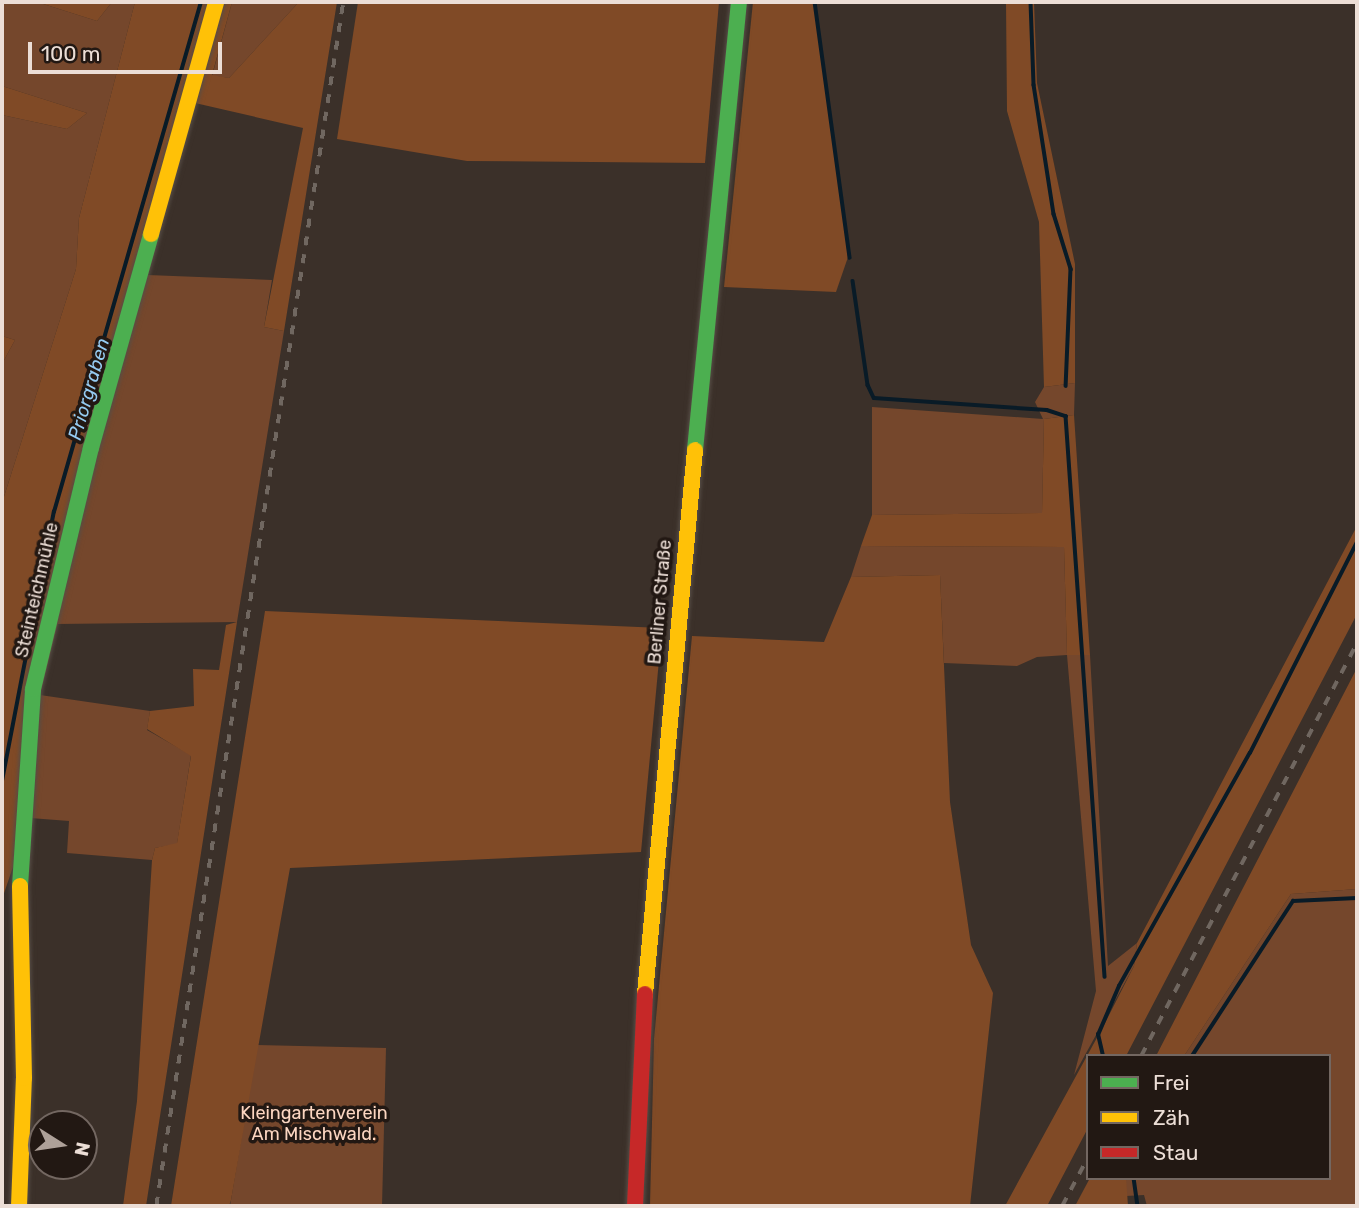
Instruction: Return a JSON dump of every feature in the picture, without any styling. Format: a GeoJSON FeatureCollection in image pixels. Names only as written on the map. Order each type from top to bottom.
{"type":"FeatureCollection","features":[{"type":"Feature","properties":{"kind":"street","name":"Steinteichmühle"},"geometry":{"type":"LineString","coordinates":[[19,1206],[24,1078],[19,863],[33,689],[91,447],[216,2]]}},
{"type":"Feature","properties":{"kind":"street","name":"Berliner Straße"},"geometry":{"type":"LineString","coordinates":[[635,1206],[646,984],[670,705],[738,2]]}},
{"type":"Feature","properties":{"kind":"green space"},"geometry":{"type":"Polygon","coordinates":[[[2,2],[37,2],[97,21],[112,2],[135,2],[79,218],[76,269],[2,503],[2,364],[15,340],[2,336],[2,115],[67,129],[87,113],[2,86],[2,2]]]}},
{"type":"Feature","properties":{"kind":"green space"},"geometry":{"type":"Polygon","coordinates":[[[232,2],[299,2],[229,78],[212,76],[232,2]]]}},
{"type":"Feature","properties":{"kind":"green space"},"geometry":{"type":"Polygon","coordinates":[[[138,268],[148,275],[272,280],[264,327],[284,331],[237,622],[56,624],[50,585],[138,268]]]}},
{"type":"Feature","properties":{"kind":"green space"},"geometry":{"type":"Polygon","coordinates":[[[1075,383],[1074,415],[1044,419],[1042,513],[872,515],[872,407],[1043,419],[1035,402],[1044,387],[1075,383]]]}},
{"type":"Feature","properties":{"kind":"green space"},"geometry":{"type":"Polygon","coordinates":[[[861,546],[1064,547],[1067,654],[1090,655],[1108,966],[1137,943],[1134,966],[1074,1075],[1096,991],[1067,655],[1037,657],[1017,666],[944,663],[940,575],[851,577],[861,546]]]}},
{"type":"Feature","properties":{"kind":"green space"},"geometry":{"type":"Polygon","coordinates":[[[40,695],[150,711],[147,730],[191,755],[177,844],[155,848],[152,860],[67,853],[69,821],[30,818],[40,695]]]}},
{"type":"Feature","properties":{"kind":"green space"},"geometry":{"type":"Polygon","coordinates":[[[1357,889],[1357,1206],[1147,1206],[1144,1195],[1126,1196],[1126,1180],[1331,1180],[1331,1054],[1185,1054],[1291,894],[1357,889]]]}},
{"type":"Feature","properties":{"kind":"green space","name":"Kleingartenverein Am Mischwald."},"geometry":{"type":"Polygon","coordinates":[[[257,1045],[386,1048],[382,1206],[230,1206],[257,1045]]]}},
{"type":"Feature","properties":{"kind":"shaded area"},"geometry":{"type":"Polygon","coordinates":[[[37,2],[112,2],[97,21],[37,2]]]}},
{"type":"Feature","properties":{"kind":"shaded area"},"geometry":{"type":"Polygon","coordinates":[[[135,2],[232,2],[212,75],[229,78],[299,2],[337,2],[284,331],[264,327],[303,128],[195,103],[148,275],[138,268],[51,585],[65,594],[40,695],[30,818],[2,899],[2,503],[76,269],[79,218],[135,2]]]}},
{"type":"Feature","properties":{"kind":"shaded area"},"geometry":{"type":"Polygon","coordinates":[[[358,2],[719,2],[705,163],[467,161],[337,139],[358,2]]]}},
{"type":"Feature","properties":{"kind":"shaded area"},"geometry":{"type":"Polygon","coordinates":[[[753,2],[815,2],[848,257],[836,292],[724,287],[753,2]]]}},
{"type":"Feature","properties":{"kind":"shaded area"},"geometry":{"type":"Polygon","coordinates":[[[1006,2],[1034,2],[1037,83],[1075,264],[1075,383],[1044,387],[1039,222],[1007,111],[1006,2]]]}},
{"type":"Feature","properties":{"kind":"shaded area"},"geometry":{"type":"Polygon","coordinates":[[[2,86],[87,113],[67,129],[2,115],[2,86]]]}},
{"type":"Feature","properties":{"kind":"shaded area"},"geometry":{"type":"Polygon","coordinates":[[[2,336],[15,340],[2,364],[2,336]]]}},
{"type":"Feature","properties":{"kind":"shaded area"},"geometry":{"type":"Polygon","coordinates":[[[1074,415],[1090,655],[1067,655],[1064,547],[861,546],[872,515],[1042,513],[1044,419],[1074,415]]]}},
{"type":"Feature","properties":{"kind":"shaded area"},"geometry":{"type":"Polygon","coordinates":[[[1357,526],[1357,614],[1127,1054],[1088,1054],[1134,966],[1137,943],[1357,526]]]}},
{"type":"Feature","properties":{"kind":"shaded area"},"geometry":{"type":"Polygon","coordinates":[[[940,575],[950,802],[971,945],[993,993],[970,1206],[650,1206],[654,1039],[692,636],[824,642],[851,577],[940,575]]]}},
{"type":"Feature","properties":{"kind":"shaded area"},"geometry":{"type":"Polygon","coordinates":[[[265,611],[662,628],[641,852],[290,868],[229,1206],[171,1206],[265,611]]]}},
{"type":"Feature","properties":{"kind":"shaded area"},"geometry":{"type":"Polygon","coordinates":[[[237,622],[146,1206],[123,1206],[137,1101],[152,860],[155,848],[177,843],[191,756],[147,729],[150,711],[194,706],[193,669],[219,670],[226,625],[237,622]]]}},
{"type":"Feature","properties":{"kind":"shaded area"},"geometry":{"type":"Polygon","coordinates":[[[1357,668],[1357,889],[1291,894],[1185,1054],[1157,1054],[1357,668]]]}},
{"type":"Feature","properties":{"kind":"shaded area"},"geometry":{"type":"Polygon","coordinates":[[[1086,1058],[1086,1132],[1047,1206],[1005,1206],[1086,1058]]]}},
{"type":"Feature","properties":{"kind":"shaded area"},"geometry":{"type":"Polygon","coordinates":[[[1089,1180],[1126,1180],[1128,1206],[1075,1206],[1089,1180]]]}},
{"type":"Feature","properties":{"kind":"waterway","name":"Priorgraben"},"geometry":{"type":"LineString","coordinates":[[2,781],[54,512],[201,2]]}},
{"type":"Feature","properties":{"kind":"waterway"},"geometry":{"type":"LineString","coordinates":[[815,2],[850,258]]}},
{"type":"Feature","properties":{"kind":"waterway"},"geometry":{"type":"LineString","coordinates":[[1031,2],[1034,85],[1054,214],[1071,269],[1066,386]]}},
{"type":"Feature","properties":{"kind":"waterway"},"geometry":{"type":"LineString","coordinates":[[853,281],[868,385],[874,398],[1047,410],[1066,416],[1105,977]]}},
{"type":"Feature","properties":{"kind":"waterway"},"geometry":{"type":"LineString","coordinates":[[1103,1054],[1098,1035],[1119,986],[1250,753],[1357,542]]}},
{"type":"Feature","properties":{"kind":"waterway"},"geometry":{"type":"LineString","coordinates":[[1193,1054],[1293,901],[1357,898]]}},
{"type":"Feature","properties":{"kind":"waterway"},"geometry":{"type":"LineString","coordinates":[[1134,1180],[1138,1206]]}},
{"type":"Feature","properties":{"kind":"railway"},"geometry":{"type":"LineString","coordinates":[[156,1206],[343,2]]}},
{"type":"Feature","properties":{"kind":"railway"},"geometry":{"type":"LineString","coordinates":[[1142,1054],[1357,642]]}},
{"type":"Feature","properties":{"kind":"railway"},"geometry":{"type":"LineString","coordinates":[[1062,1206],[1086,1161]]}},
{"type":"Feature","properties":{"kind":"traffic: fast"},"geometry":{"type":"LineString","coordinates":[[695,450],[739,2]]}},
{"type":"Feature","properties":{"kind":"traffic: fast"},"geometry":{"type":"LineString","coordinates":[[20,886],[33,689],[91,448],[151,234]]}},
{"type":"Feature","properties":{"kind":"traffic: slow"},"geometry":{"type":"LineString","coordinates":[[151,234],[216,2]]}},
{"type":"Feature","properties":{"kind":"traffic: slow"},"geometry":{"type":"LineString","coordinates":[[645,994],[695,450]]}},
{"type":"Feature","properties":{"kind":"traffic: slow"},"geometry":{"type":"LineString","coordinates":[[19,1206],[24,1078],[20,886]]}},
{"type":"Feature","properties":{"kind":"traffic: jam"},"geometry":{"type":"LineString","coordinates":[[635,1206],[645,994]]}}]}
